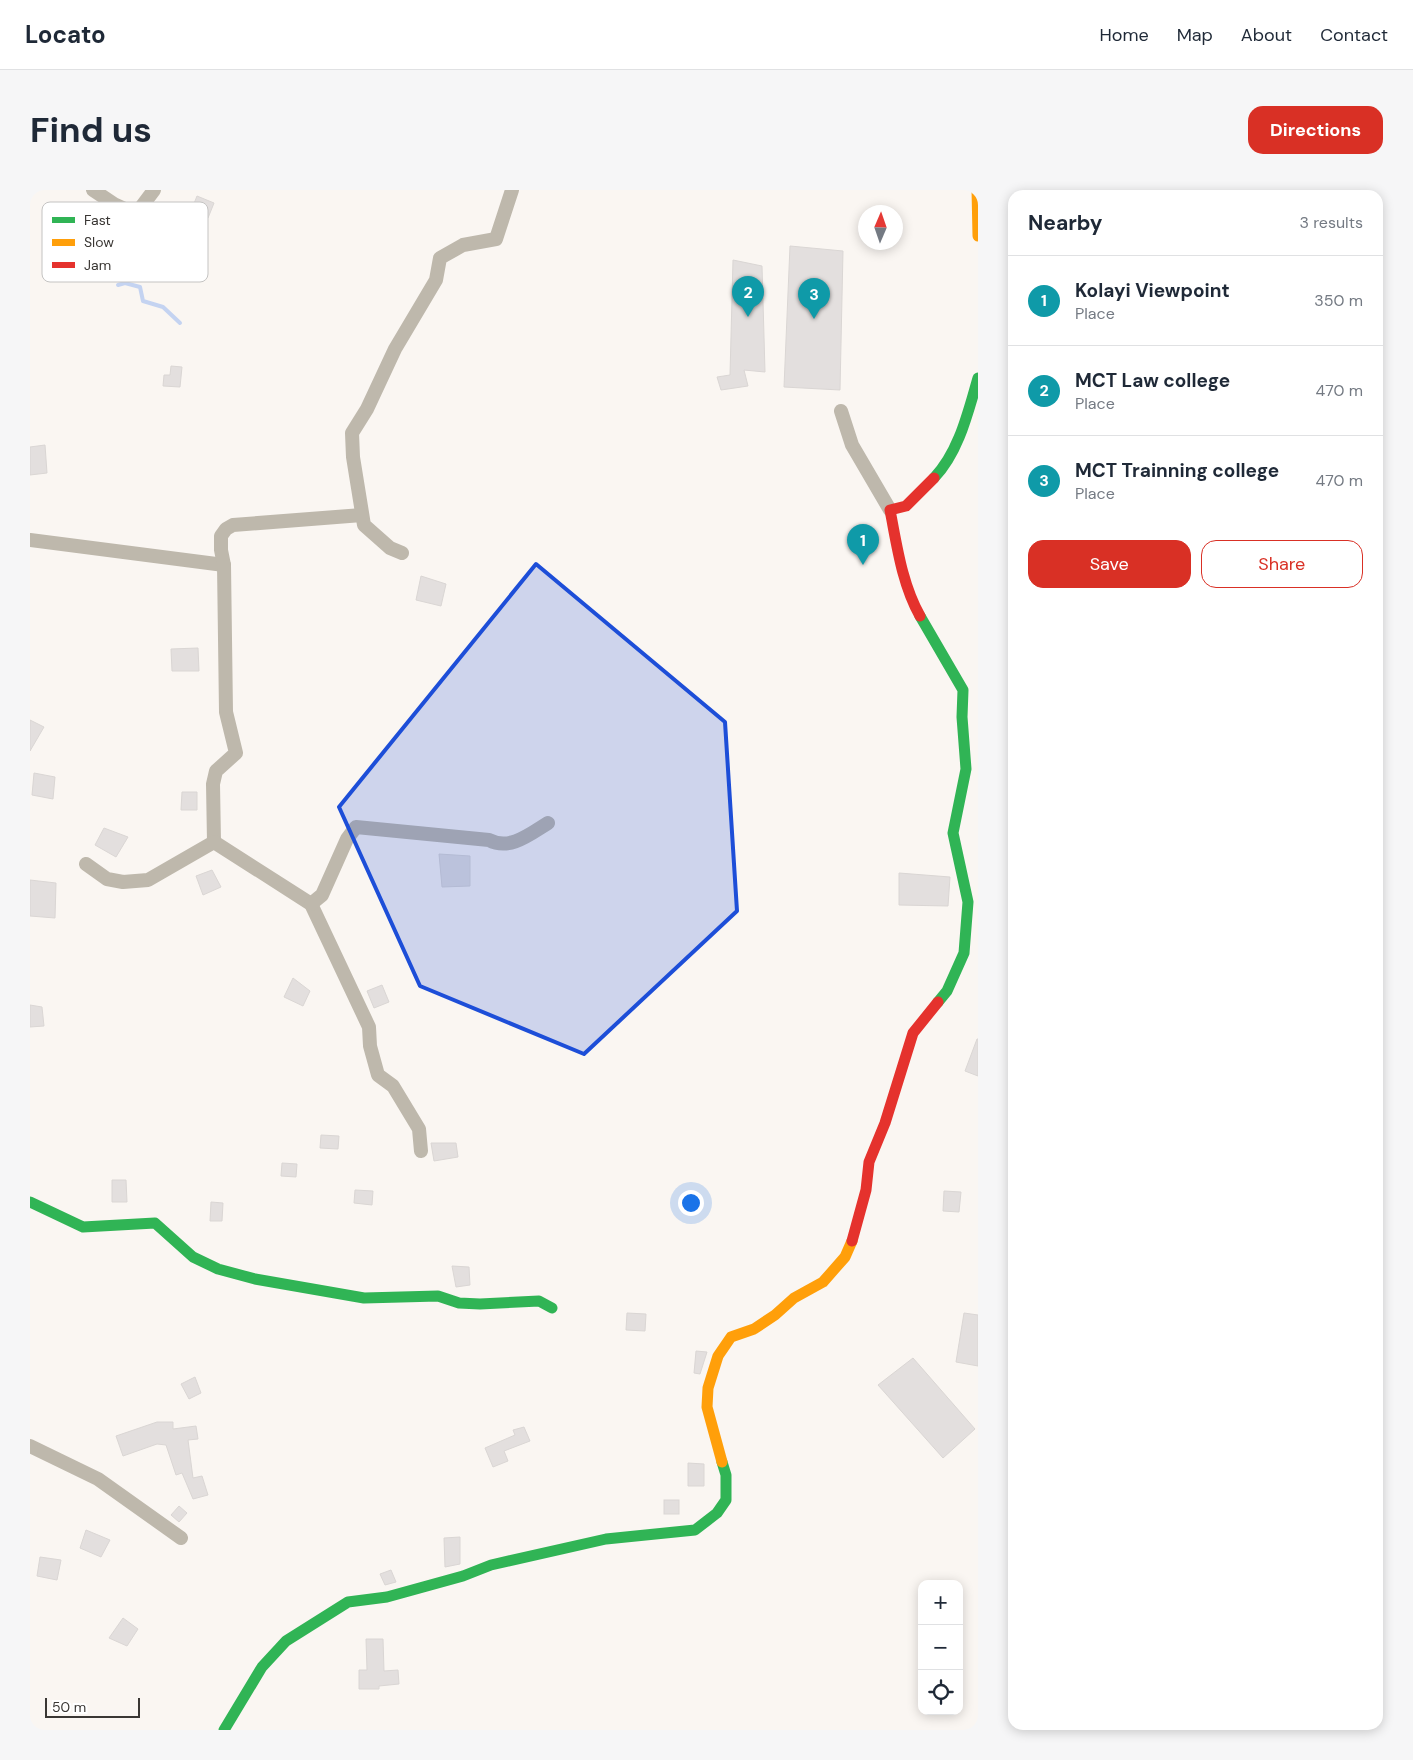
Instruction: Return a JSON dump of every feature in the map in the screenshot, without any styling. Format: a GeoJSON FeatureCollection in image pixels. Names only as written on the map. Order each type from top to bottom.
{"type":"FeatureCollection","features":[{"type":"Feature","properties":{"kind":"street"},"geometry":{"type":"LineString","coordinates":[[93,190],[111,202]]}},
{"type":"Feature","properties":{"kind":"street"},"geometry":{"type":"LineString","coordinates":[[145,202],[154,190]]}},
{"type":"Feature","properties":{"kind":"street"},"geometry":{"type":"LineString","coordinates":[[402,553],[390,548],[364,525],[352,457],[352,433],[368,409],[396,350],[436,280],[440,258],[463,245],[496,239],[512,190]]}},
{"type":"Feature","properties":{"kind":"street"},"geometry":{"type":"LineString","coordinates":[[977,190],[978,236]]}},
{"type":"Feature","properties":{"kind":"street"},"geometry":{"type":"LineString","coordinates":[[890,510],[906,506],[943,468],[963,428],[978,378]]}},
{"type":"Feature","properties":{"kind":"street"},"geometry":{"type":"LineString","coordinates":[[224,1730],[262,1667],[280,1647],[286,1641],[348,1602],[387,1597],[463,1576],[491,1565],[606,1539],[695,1530],[717,1513],[726,1500],[726,1476],[707,1407],[708,1388],[718,1356],[731,1337],[754,1330],[794,1298],[823,1282],[845,1257],[856,1231],[866,1190],[869,1162],[885,1123],[913,1034],[947,991],[964,953],[972,906],[968,902],[952,833],[966,769],[962,717],[963,690],[935,645],[913,604],[901,567],[890,510],[852,445],[841,412]]}},
{"type":"Feature","properties":{"kind":"street"},"geometry":{"type":"LineString","coordinates":[[214,842],[213,784],[216,771],[236,753],[226,712],[224,566],[221,536],[226,529],[233,525],[362,516]]}},
{"type":"Feature","properties":{"kind":"street"},"geometry":{"type":"LineString","coordinates":[[30,540],[224,566]]}},
{"type":"Feature","properties":{"kind":"street"},"geometry":{"type":"LineString","coordinates":[[310,904],[322,895],[347,839],[356,827],[479,839],[506,845],[514,843],[548,823]]}},
{"type":"Feature","properties":{"kind":"street"},"geometry":{"type":"LineString","coordinates":[[86,864],[107,879],[123,882],[148,880],[214,842]]}},
{"type":"Feature","properties":{"kind":"street"},"geometry":{"type":"LineString","coordinates":[[214,842],[310,904],[369,1027],[370,1046],[378,1075],[393,1086],[419,1129],[421,1151]]}},
{"type":"Feature","properties":{"kind":"street"},"geometry":{"type":"LineString","coordinates":[[30,1202],[83,1228],[113,1224],[137,1225],[155,1223],[193,1257],[218,1269],[255,1279],[364,1298],[438,1296],[460,1303],[480,1304],[539,1301],[552,1308]]}},
{"type":"Feature","properties":{"kind":"street"},"geometry":{"type":"LineString","coordinates":[[30,1446],[98,1479],[180,1538]]}},
{"type":"Feature","properties":{"kind":"highlighted area"},"geometry":{"type":"Polygon","coordinates":[[[536,564],[725,722],[737,911],[584,1054],[420,986],[339,807],[536,564]]]}},
{"type":"Feature","properties":{"kind":"building"},"geometry":{"type":"Polygon","coordinates":[[[197,196],[214,203],[208,218],[208,202],[195,202],[197,196]]]}},
{"type":"Feature","properties":{"kind":"building"},"geometry":{"type":"Polygon","coordinates":[[[790,246],[843,251],[840,390],[784,387],[790,246]]]}},
{"type":"Feature","properties":{"kind":"building"},"geometry":{"type":"Polygon","coordinates":[[[733,260],[762,266],[765,372],[744,370],[748,386],[721,390],[717,377],[730,375],[733,260]]]}},
{"type":"Feature","properties":{"kind":"building"},"geometry":{"type":"Polygon","coordinates":[[[171,366],[182,367],[180,387],[163,386],[164,375],[170,375],[171,366]]]}},
{"type":"Feature","properties":{"kind":"building"},"geometry":{"type":"Polygon","coordinates":[[[45,445],[47,473],[30,475],[30,447],[45,445]]]}},
{"type":"Feature","properties":{"kind":"building"},"geometry":{"type":"Polygon","coordinates":[[[421,576],[446,584],[441,606],[416,600],[421,576]]]}},
{"type":"Feature","properties":{"kind":"building"},"geometry":{"type":"Polygon","coordinates":[[[198,648],[199,671],[172,671],[171,649],[198,648]]]}},
{"type":"Feature","properties":{"kind":"building"},"geometry":{"type":"Polygon","coordinates":[[[30,720],[44,727],[30,751],[30,720]]]}},
{"type":"Feature","properties":{"kind":"building"},"geometry":{"type":"Polygon","coordinates":[[[34,773],[55,777],[53,799],[32,795],[34,773]]]}},
{"type":"Feature","properties":{"kind":"building"},"geometry":{"type":"Polygon","coordinates":[[[182,792],[197,792],[197,810],[181,810],[182,792]]]}},
{"type":"Feature","properties":{"kind":"building"},"geometry":{"type":"Polygon","coordinates":[[[104,828],[128,837],[116,857],[95,845],[104,828]]]}},
{"type":"Feature","properties":{"kind":"building"},"geometry":{"type":"Polygon","coordinates":[[[439,854],[470,856],[470,886],[442,887],[439,854]]]}},
{"type":"Feature","properties":{"kind":"building"},"geometry":{"type":"Polygon","coordinates":[[[212,870],[221,887],[203,895],[196,876],[212,870]]]}},
{"type":"Feature","properties":{"kind":"building"},"geometry":{"type":"Polygon","coordinates":[[[899,873],[950,877],[948,906],[899,905],[899,873]]]}},
{"type":"Feature","properties":{"kind":"building"},"geometry":{"type":"Polygon","coordinates":[[[30,880],[56,883],[55,918],[30,916],[30,880]]]}},
{"type":"Feature","properties":{"kind":"building"},"geometry":{"type":"Polygon","coordinates":[[[293,978],[310,991],[303,1006],[284,997],[293,978]]]}},
{"type":"Feature","properties":{"kind":"building"},"geometry":{"type":"Polygon","coordinates":[[[382,985],[389,1002],[374,1008],[367,991],[382,985]]]}},
{"type":"Feature","properties":{"kind":"building"},"geometry":{"type":"Polygon","coordinates":[[[30,1005],[42,1007],[44,1026],[30,1027],[30,1005]]]}},
{"type":"Feature","properties":{"kind":"building"},"geometry":{"type":"Polygon","coordinates":[[[978,1039],[978,1076],[965,1071],[978,1039]]]}},
{"type":"Feature","properties":{"kind":"building"},"geometry":{"type":"Polygon","coordinates":[[[321,1135],[339,1136],[338,1149],[320,1148],[321,1135]]]}},
{"type":"Feature","properties":{"kind":"building"},"geometry":{"type":"Polygon","coordinates":[[[431,1143],[456,1143],[458,1157],[434,1161],[431,1143]]]}},
{"type":"Feature","properties":{"kind":"building"},"geometry":{"type":"Polygon","coordinates":[[[282,1163],[297,1164],[296,1177],[281,1176],[282,1163]]]}},
{"type":"Feature","properties":{"kind":"building"},"geometry":{"type":"Polygon","coordinates":[[[112,1180],[126,1180],[127,1202],[112,1202],[112,1180]]]}},
{"type":"Feature","properties":{"kind":"building"},"geometry":{"type":"Polygon","coordinates":[[[355,1190],[373,1191],[372,1205],[354,1203],[355,1190]]]}},
{"type":"Feature","properties":{"kind":"building"},"geometry":{"type":"Polygon","coordinates":[[[944,1191],[961,1192],[959,1212],[943,1211],[944,1191]]]}},
{"type":"Feature","properties":{"kind":"building"},"geometry":{"type":"Polygon","coordinates":[[[211,1202],[223,1203],[222,1221],[210,1221],[211,1202]]]}},
{"type":"Feature","properties":{"kind":"building"},"geometry":{"type":"Polygon","coordinates":[[[452,1266],[469,1267],[470,1285],[456,1287],[452,1266]]]}},
{"type":"Feature","properties":{"kind":"building"},"geometry":{"type":"Polygon","coordinates":[[[627,1313],[646,1314],[645,1331],[626,1330],[627,1313]]]}},
{"type":"Feature","properties":{"kind":"building"},"geometry":{"type":"Polygon","coordinates":[[[964,1313],[978,1315],[978,1366],[956,1362],[964,1313]]]}},
{"type":"Feature","properties":{"kind":"building"},"geometry":{"type":"Polygon","coordinates":[[[696,1351],[707,1352],[700,1374],[694,1373],[696,1351]]]}},
{"type":"Feature","properties":{"kind":"building"},"geometry":{"type":"Polygon","coordinates":[[[913,1358],[975,1429],[943,1458],[878,1385],[913,1358]]]}},
{"type":"Feature","properties":{"kind":"building"},"geometry":{"type":"Polygon","coordinates":[[[195,1377],[201,1393],[189,1399],[181,1384],[195,1377]]]}},
{"type":"Feature","properties":{"kind":"building"},"geometry":{"type":"Polygon","coordinates":[[[157,1422],[173,1422],[173,1429],[196,1426],[198,1439],[188,1440],[193,1478],[202,1476],[208,1495],[193,1499],[182,1473],[176,1475],[166,1445],[157,1444],[123,1456],[116,1436],[157,1422]]]}},
{"type":"Feature","properties":{"kind":"building"},"geometry":{"type":"Polygon","coordinates":[[[524,1427],[530,1441],[504,1451],[508,1461],[493,1467],[485,1448],[515,1435],[513,1430],[524,1427]]]}},
{"type":"Feature","properties":{"kind":"building"},"geometry":{"type":"Polygon","coordinates":[[[688,1463],[704,1464],[704,1486],[688,1486],[688,1463]]]}},
{"type":"Feature","properties":{"kind":"building"},"geometry":{"type":"Polygon","coordinates":[[[664,1500],[679,1500],[679,1514],[664,1514],[664,1500]]]}},
{"type":"Feature","properties":{"kind":"building"},"geometry":{"type":"Polygon","coordinates":[[[179,1506],[187,1513],[179,1522],[171,1515],[179,1506]]]}},
{"type":"Feature","properties":{"kind":"building"},"geometry":{"type":"Polygon","coordinates":[[[86,1530],[110,1540],[101,1557],[80,1548],[86,1530]]]}},
{"type":"Feature","properties":{"kind":"building"},"geometry":{"type":"Polygon","coordinates":[[[460,1537],[460,1564],[445,1567],[444,1538],[460,1537]]]}},
{"type":"Feature","properties":{"kind":"building"},"geometry":{"type":"Polygon","coordinates":[[[40,1557],[61,1560],[57,1580],[37,1576],[40,1557]]]}},
{"type":"Feature","properties":{"kind":"building"},"geometry":{"type":"Polygon","coordinates":[[[391,1570],[396,1582],[385,1585],[380,1574],[391,1570]]]}},
{"type":"Feature","properties":{"kind":"building"},"geometry":{"type":"Polygon","coordinates":[[[123,1618],[138,1629],[127,1646],[109,1638],[123,1618]]]}},
{"type":"Feature","properties":{"kind":"building"},"geometry":{"type":"Polygon","coordinates":[[[366,1639],[383,1639],[384,1671],[398,1670],[399,1684],[379,1686],[379,1689],[359,1689],[359,1670],[367,1670],[366,1639]]]}},
{"type":"Feature","properties":{"kind":"waterway"},"geometry":{"type":"LineString","coordinates":[[118,285],[125,283],[140,287],[143,301],[163,307],[180,323]]}},
{"type":"Feature","properties":{"kind":"traffic: fast"},"geometry":{"type":"LineString","coordinates":[[934,478],[943,468],[962,431],[978,378]]}},
{"type":"Feature","properties":{"kind":"traffic: fast"},"geometry":{"type":"LineString","coordinates":[[920,616],[963,690],[962,717],[966,769],[953,833],[968,902],[964,953],[947,991],[938,1002]]}},
{"type":"Feature","properties":{"kind":"traffic: fast"},"geometry":{"type":"LineString","coordinates":[[30,1202],[83,1227],[155,1223],[193,1257],[218,1269],[255,1279],[364,1298],[438,1296],[459,1303],[480,1304],[539,1301],[552,1308]]}},
{"type":"Feature","properties":{"kind":"traffic: fast"},"geometry":{"type":"LineString","coordinates":[[224,1730],[262,1667],[286,1641],[348,1602],[387,1597],[463,1576],[491,1565],[606,1539],[695,1530],[717,1513],[726,1500],[726,1475],[722,1462]]}},
{"type":"Feature","properties":{"kind":"traffic: slow"},"geometry":{"type":"LineString","coordinates":[[977,190],[978,236]]}},
{"type":"Feature","properties":{"kind":"traffic: slow"},"geometry":{"type":"LineString","coordinates":[[722,1462],[707,1407],[708,1388],[718,1356],[731,1337],[754,1329],[775,1315],[794,1298],[823,1282],[845,1257],[852,1241]]}},
{"type":"Feature","properties":{"kind":"traffic: jam"},"geometry":{"type":"LineString","coordinates":[[920,616],[904,578],[890,510],[906,506],[934,478]]}},
{"type":"Feature","properties":{"kind":"traffic: jam"},"geometry":{"type":"LineString","coordinates":[[852,1241],[866,1190],[869,1162],[885,1123],[913,1033],[938,1002]]}},
{"type":"Feature","properties":{"kind":"place","name":"MCT Law college"},"geometry":{"type":"Point","coordinates":[748,317]}},
{"type":"Feature","properties":{"kind":"place","name":"MCT Trainning college"},"geometry":{"type":"Point","coordinates":[814,319]}},
{"type":"Feature","properties":{"kind":"place","name":"Kolayi Viewpoint"},"geometry":{"type":"Point","coordinates":[863,565]}}]}
